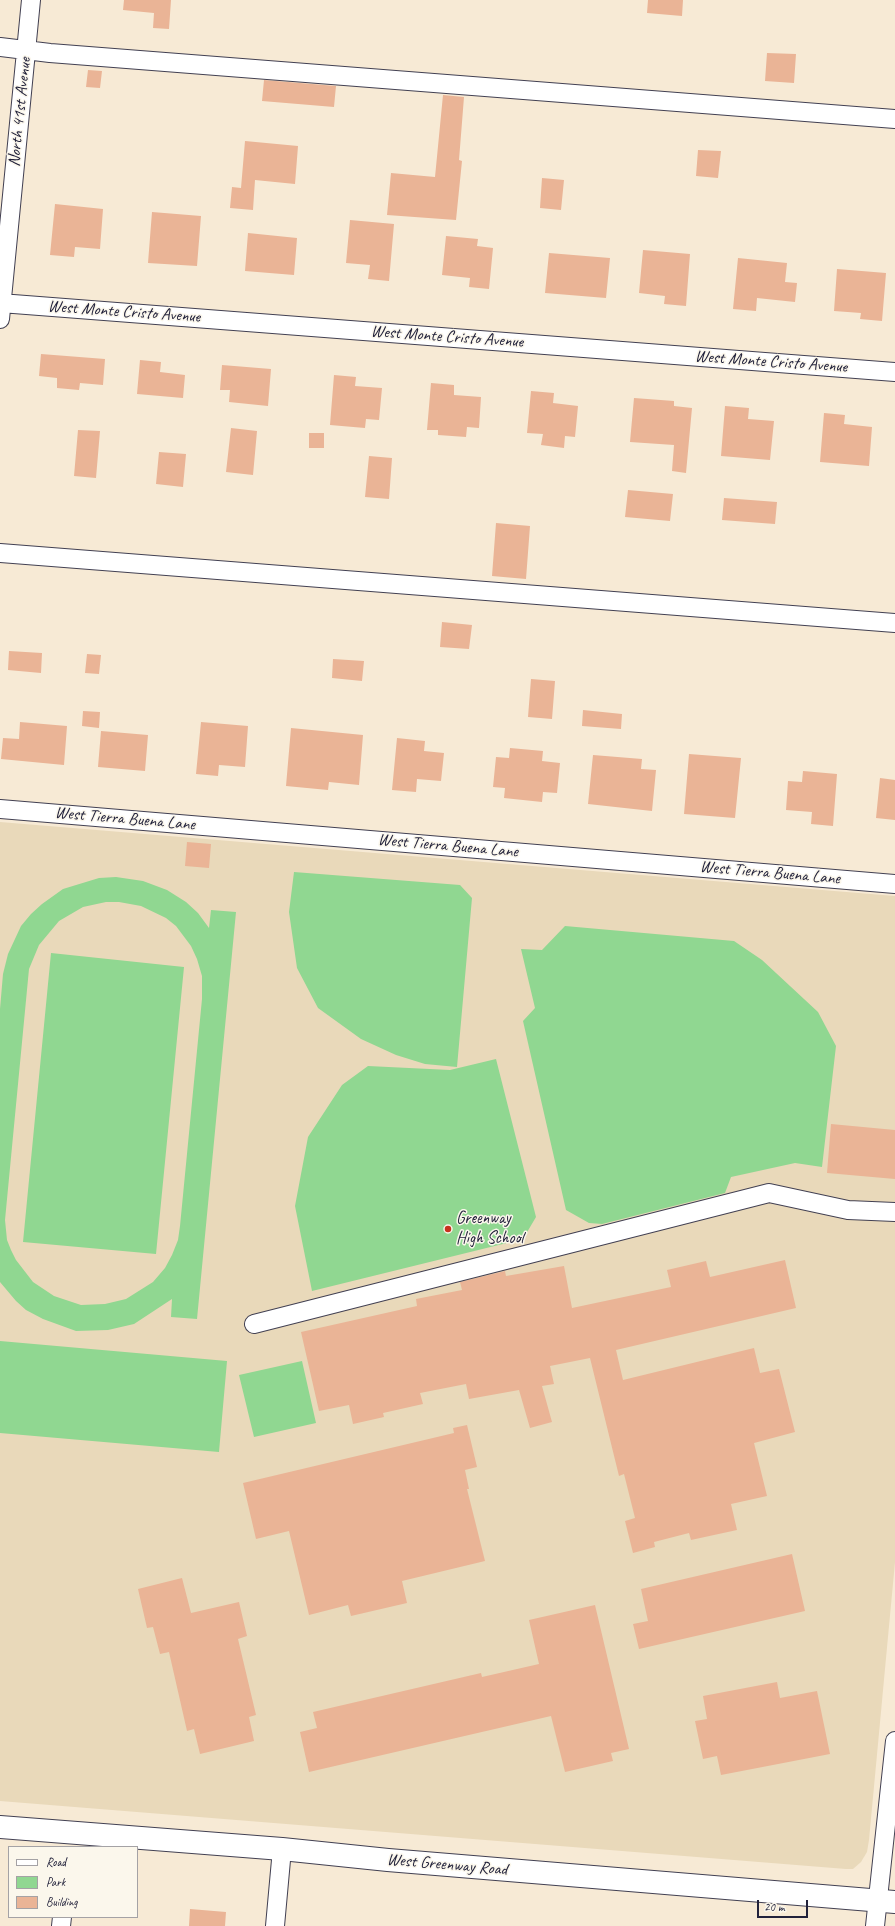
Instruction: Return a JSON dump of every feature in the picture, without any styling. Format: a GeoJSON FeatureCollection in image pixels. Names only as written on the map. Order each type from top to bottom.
{"type":"FeatureCollection","features":[{"type":"Feature","properties":{"kind":"main road","name":"West Greenway Road"},"geometry":{"type":"LineString","coordinates":[[0,1827],[69,1840],[282,1849],[396,1861],[886,1901]]}},
{"type":"Feature","properties":{"kind":"street","name":"North 41st Avenue"},"geometry":{"type":"LineString","coordinates":[[0,308],[31,0]]}},
{"type":"Feature","properties":{"kind":"street"},"geometry":{"type":"LineString","coordinates":[[0,47],[895,119]]}},
{"type":"Feature","properties":{"kind":"street","name":"West Monte Cristo Avenue"},"geometry":{"type":"LineString","coordinates":[[0,308],[895,372]]}},
{"type":"Feature","properties":{"kind":"street"},"geometry":{"type":"LineString","coordinates":[[0,553],[895,623]]}},
{"type":"Feature","properties":{"kind":"street","name":"West Tierra Buena Lane"},"geometry":{"type":"LineString","coordinates":[[0,809],[895,884]]}},
{"type":"Feature","properties":{"kind":"street"},"geometry":{"type":"LineString","coordinates":[[254,1324],[769,1193],[848,1210],[895,1212]]}},
{"type":"Feature","properties":{"kind":"street"},"geometry":{"type":"LineString","coordinates":[[875,1926],[886,1901],[895,1741]]}},
{"type":"Feature","properties":{"kind":"street"},"geometry":{"type":"LineString","coordinates":[[275,1926],[282,1849]]}},
{"type":"Feature","properties":{"kind":"shaded area","name":"Greenway High School"},"geometry":{"type":"Polygon","coordinates":[[[0,822],[895,896],[895,1562],[869,1840],[867,1852],[861,1862],[853,1869],[0,1801],[0,822]]]}},
{"type":"Feature","properties":{"kind":"green space"},"geometry":{"type":"Polygon","coordinates":[[[294,872],[460,885],[472,898],[457,1067],[425,1064],[396,1055],[361,1039],[318,1008],[297,968],[289,912],[294,872]]]}},
{"type":"Feature","properties":{"kind":"green space"},"geometry":{"type":"Polygon","coordinates":[[[116,877],[143,881],[167,890],[186,902],[198,913],[209,928],[211,910],[236,912],[197,1319],[171,1317],[172,1299],[134,1324],[108,1330],[76,1331],[43,1319],[26,1310],[16,1301],[0,1282],[0,1009],[3,974],[8,954],[21,926],[42,904],[63,889],[99,878],[116,877]],[[106,902],[83,907],[59,921],[39,945],[29,969],[5,1220],[7,1240],[11,1250],[16,1260],[33,1282],[54,1296],[81,1305],[105,1304],[126,1299],[153,1282],[165,1268],[178,1240],[202,999],[202,976],[197,959],[191,946],[176,926],[166,918],[141,906],[119,902],[106,902]]]}},
{"type":"Feature","properties":{"kind":"green space"},"geometry":{"type":"Polygon","coordinates":[[[565,926],[734,941],[762,960],[818,1012],[836,1046],[822,1167],[795,1163],[731,1177],[725,1193],[602,1224],[589,1223],[566,1210],[523,1021],[535,1008],[521,949],[542,950],[565,926]]]}},
{"type":"Feature","properties":{"kind":"green space"},"geometry":{"type":"Polygon","coordinates":[[[51,953],[184,967],[156,1254],[23,1242],[51,953]]]}},
{"type":"Feature","properties":{"kind":"green space"},"geometry":{"type":"Polygon","coordinates":[[[496,1059],[536,1217],[523,1239],[312,1291],[295,1206],[308,1137],[342,1085],[368,1066],[450,1070],[496,1059]]]}},
{"type":"Feature","properties":{"kind":"green space"},"geometry":{"type":"Polygon","coordinates":[[[0,1341],[227,1361],[219,1452],[0,1433],[0,1341]]]}},
{"type":"Feature","properties":{"kind":"green space"},"geometry":{"type":"Polygon","coordinates":[[[302,1361],[316,1423],[254,1437],[239,1375],[302,1361]]]}},
{"type":"Feature","properties":{"kind":"building"},"geometry":{"type":"Polygon","coordinates":[[[124,0],[171,0],[169,29],[153,28],[154,13],[123,10],[124,0]]]}},
{"type":"Feature","properties":{"kind":"building"},"geometry":{"type":"Polygon","coordinates":[[[648,0],[683,0],[682,16],[647,13],[648,0]]]}},
{"type":"Feature","properties":{"kind":"building"},"geometry":{"type":"Polygon","coordinates":[[[767,53],[796,54],[794,83],[765,81],[767,53]]]}},
{"type":"Feature","properties":{"kind":"building"},"geometry":{"type":"Polygon","coordinates":[[[88,70],[102,71],[100,88],[86,87],[88,70]]]}},
{"type":"Feature","properties":{"kind":"building"},"geometry":{"type":"Polygon","coordinates":[[[264,80],[336,86],[334,107],[262,101],[264,80]]]}},
{"type":"Feature","properties":{"kind":"building"},"geometry":{"type":"Polygon","coordinates":[[[443,95],[464,97],[459,160],[462,161],[456,220],[387,215],[391,173],[435,177],[443,95]]]}},
{"type":"Feature","properties":{"kind":"building"},"geometry":{"type":"Polygon","coordinates":[[[245,141],[298,146],[295,184],[255,180],[253,210],[230,208],[232,187],[241,188],[245,141]]]}},
{"type":"Feature","properties":{"kind":"building"},"geometry":{"type":"Polygon","coordinates":[[[698,150],[721,151],[718,178],[696,176],[698,150]]]}},
{"type":"Feature","properties":{"kind":"building"},"geometry":{"type":"Polygon","coordinates":[[[542,178],[564,180],[561,210],[540,208],[542,178]]]}},
{"type":"Feature","properties":{"kind":"building"},"geometry":{"type":"Polygon","coordinates":[[[55,204],[103,209],[100,249],[75,247],[74,257],[50,255],[55,204]]]}},
{"type":"Feature","properties":{"kind":"building"},"geometry":{"type":"Polygon","coordinates":[[[152,212],[201,216],[197,266],[148,263],[152,212]]]}},
{"type":"Feature","properties":{"kind":"building"},"geometry":{"type":"Polygon","coordinates":[[[350,220],[394,224],[389,281],[368,279],[370,265],[346,263],[350,220]]]}},
{"type":"Feature","properties":{"kind":"building"},"geometry":{"type":"Polygon","coordinates":[[[248,233],[297,238],[294,275],[245,271],[248,233]]]}},
{"type":"Feature","properties":{"kind":"building"},"geometry":{"type":"Polygon","coordinates":[[[446,236],[478,239],[477,246],[493,248],[489,289],[469,287],[470,278],[442,275],[446,236]]]}},
{"type":"Feature","properties":{"kind":"building"},"geometry":{"type":"Polygon","coordinates":[[[643,250],[690,254],[686,306],[664,304],[665,296],[639,293],[643,250]]]}},
{"type":"Feature","properties":{"kind":"building"},"geometry":{"type":"Polygon","coordinates":[[[549,253],[610,258],[606,298],[545,293],[549,253]]]}},
{"type":"Feature","properties":{"kind":"building"},"geometry":{"type":"Polygon","coordinates":[[[738,258],[787,263],[785,282],[797,283],[795,302],[757,298],[756,311],[733,309],[738,258]]]}},
{"type":"Feature","properties":{"kind":"building"},"geometry":{"type":"Polygon","coordinates":[[[837,269],[886,273],[882,321],[860,319],[861,313],[834,311],[837,269]]]}},
{"type":"Feature","properties":{"kind":"building"},"geometry":{"type":"Polygon","coordinates":[[[41,354],[105,359],[103,385],[80,383],[79,390],[57,388],[57,378],[39,376],[41,354]]]}},
{"type":"Feature","properties":{"kind":"building"},"geometry":{"type":"Polygon","coordinates":[[[140,360],[161,362],[160,372],[185,375],[183,398],[137,394],[140,360]]]}},
{"type":"Feature","properties":{"kind":"building"},"geometry":{"type":"Polygon","coordinates":[[[222,365],[271,369],[268,406],[229,402],[230,390],[220,390],[222,365]]]}},
{"type":"Feature","properties":{"kind":"building"},"geometry":{"type":"Polygon","coordinates":[[[334,375],[356,377],[355,386],[382,388],[379,420],[366,419],[365,428],[330,425],[334,375]]]}},
{"type":"Feature","properties":{"kind":"building"},"geometry":{"type":"Polygon","coordinates":[[[431,383],[454,385],[454,395],[481,397],[479,428],[467,427],[466,437],[438,435],[438,430],[427,430],[431,383]]]}},
{"type":"Feature","properties":{"kind":"building"},"geometry":{"type":"Polygon","coordinates":[[[531,391],[554,393],[553,403],[578,406],[575,437],[565,436],[564,448],[541,445],[543,434],[527,433],[531,391]]]}},
{"type":"Feature","properties":{"kind":"building"},"geometry":{"type":"Polygon","coordinates":[[[634,398],[674,401],[674,406],[692,408],[686,473],[672,471],[674,445],[630,442],[634,398]]]}},
{"type":"Feature","properties":{"kind":"building"},"geometry":{"type":"Polygon","coordinates":[[[725,406],[749,408],[748,419],[774,421],[770,460],[721,456],[725,406]]]}},
{"type":"Feature","properties":{"kind":"building"},"geometry":{"type":"Polygon","coordinates":[[[824,413],[845,415],[844,424],[872,427],[869,466],[820,462],[824,413]]]}},
{"type":"Feature","properties":{"kind":"building"},"geometry":{"type":"Polygon","coordinates":[[[231,428],[257,431],[253,475],[226,472],[231,428]]]}},
{"type":"Feature","properties":{"kind":"building"},"geometry":{"type":"Polygon","coordinates":[[[78,430],[100,431],[96,478],[74,476],[78,430]]]}},
{"type":"Feature","properties":{"kind":"building"},"geometry":{"type":"Polygon","coordinates":[[[309,433],[324,433],[324,448],[309,448],[309,433]]]}},
{"type":"Feature","properties":{"kind":"building"},"geometry":{"type":"Polygon","coordinates":[[[159,452],[186,454],[183,487],[156,484],[159,452]]]}},
{"type":"Feature","properties":{"kind":"building"},"geometry":{"type":"Polygon","coordinates":[[[369,456],[392,458],[389,499],[365,497],[369,456]]]}},
{"type":"Feature","properties":{"kind":"building"},"geometry":{"type":"Polygon","coordinates":[[[628,490],[673,494],[670,521],[625,517],[628,490]]]}},
{"type":"Feature","properties":{"kind":"building"},"geometry":{"type":"Polygon","coordinates":[[[724,498],[777,502],[775,524],[722,520],[724,498]]]}},
{"type":"Feature","properties":{"kind":"building"},"geometry":{"type":"Polygon","coordinates":[[[496,523],[530,526],[526,579],[492,576],[496,523]]]}},
{"type":"Feature","properties":{"kind":"building"},"geometry":{"type":"Polygon","coordinates":[[[442,622],[472,625],[469,649],[440,647],[442,622]]]}},
{"type":"Feature","properties":{"kind":"building"},"geometry":{"type":"Polygon","coordinates":[[[9,651],[42,653],[41,673],[8,670],[9,651]]]}},
{"type":"Feature","properties":{"kind":"building"},"geometry":{"type":"Polygon","coordinates":[[[87,654],[101,655],[99,674],[85,673],[87,654]]]}},
{"type":"Feature","properties":{"kind":"building"},"geometry":{"type":"Polygon","coordinates":[[[333,659],[364,661],[362,681],[332,678],[333,659]]]}},
{"type":"Feature","properties":{"kind":"building"},"geometry":{"type":"Polygon","coordinates":[[[531,679],[555,681],[552,719],[528,717],[531,679]]]}},
{"type":"Feature","properties":{"kind":"building"},"geometry":{"type":"Polygon","coordinates":[[[583,710],[622,714],[621,729],[582,726],[583,710]]]}},
{"type":"Feature","properties":{"kind":"building"},"geometry":{"type":"Polygon","coordinates":[[[83,711],[100,712],[99,728],[82,726],[83,711]]]}},
{"type":"Feature","properties":{"kind":"building"},"geometry":{"type":"Polygon","coordinates":[[[20,722],[67,726],[64,765],[1,759],[3,738],[19,739],[20,722]]]}},
{"type":"Feature","properties":{"kind":"building"},"geometry":{"type":"Polygon","coordinates":[[[201,722],[248,726],[245,767],[219,765],[218,776],[196,774],[201,722]]]}},
{"type":"Feature","properties":{"kind":"building"},"geometry":{"type":"Polygon","coordinates":[[[291,728],[363,735],[359,785],[329,782],[328,790],[286,786],[291,728]]]}},
{"type":"Feature","properties":{"kind":"building"},"geometry":{"type":"Polygon","coordinates":[[[101,731],[148,735],[145,771],[98,767],[101,731]]]}},
{"type":"Feature","properties":{"kind":"building"},"geometry":{"type":"Polygon","coordinates":[[[397,738],[425,741],[424,751],[444,753],[441,781],[417,779],[416,792],[392,790],[397,738]]]}},
{"type":"Feature","properties":{"kind":"building"},"geometry":{"type":"Polygon","coordinates":[[[510,748],[543,751],[542,761],[560,763],[557,793],[543,792],[542,802],[504,798],[505,788],[493,787],[496,757],[509,758],[510,748]]]}},
{"type":"Feature","properties":{"kind":"building"},"geometry":{"type":"Polygon","coordinates":[[[689,754],[741,758],[735,818],[684,814],[689,754]]]}},
{"type":"Feature","properties":{"kind":"building"},"geometry":{"type":"Polygon","coordinates":[[[593,755],[642,759],[641,769],[656,770],[652,811],[588,804],[593,755]]]}},
{"type":"Feature","properties":{"kind":"building"},"geometry":{"type":"Polygon","coordinates":[[[803,771],[837,774],[833,826],[811,824],[812,812],[786,810],[788,781],[802,782],[803,771]]]}},
{"type":"Feature","properties":{"kind":"building"},"geometry":{"type":"Polygon","coordinates":[[[880,778],[895,780],[895,820],[876,818],[880,778]]]}},
{"type":"Feature","properties":{"kind":"building"},"geometry":{"type":"Polygon","coordinates":[[[187,842],[211,844],[209,868],[185,866],[187,842]]]}},
{"type":"Feature","properties":{"kind":"building"},"geometry":{"type":"Polygon","coordinates":[[[831,1124],[895,1130],[895,1179],[827,1173],[831,1124]]]}},
{"type":"Feature","properties":{"kind":"building"},"geometry":{"type":"Polygon","coordinates":[[[785,1260],[796,1308],[616,1350],[623,1380],[754,1348],[760,1373],[779,1369],[795,1432],[754,1443],[767,1496],[731,1504],[737,1530],[691,1540],[689,1533],[654,1542],[655,1547],[633,1553],[625,1521],[635,1518],[624,1474],[619,1476],[590,1358],[550,1366],[554,1384],[542,1386],[552,1422],[530,1428],[519,1390],[469,1399],[466,1384],[420,1393],[423,1404],[383,1413],[384,1417],[353,1424],[349,1405],[319,1411],[301,1332],[417,1306],[416,1299],[462,1290],[460,1282],[505,1271],[506,1276],[564,1266],[572,1308],[671,1287],[667,1270],[706,1261],[710,1277],[785,1260]]]}},
{"type":"Feature","properties":{"kind":"building"},"geometry":{"type":"Polygon","coordinates":[[[467,1425],[477,1467],[465,1470],[469,1489],[467,1489],[485,1561],[402,1581],[407,1603],[351,1616],[348,1605],[309,1615],[289,1531],[256,1539],[243,1483],[454,1433],[453,1428],[467,1425]]]}},
{"type":"Feature","properties":{"kind":"building"},"geometry":{"type":"Polygon","coordinates":[[[792,1554],[805,1611],[639,1649],[633,1624],[648,1621],[641,1589],[792,1554]]]}},
{"type":"Feature","properties":{"kind":"building"},"geometry":{"type":"Polygon","coordinates":[[[182,1578],[191,1613],[239,1602],[247,1636],[238,1639],[256,1715],[249,1717],[254,1741],[200,1754],[194,1729],[187,1731],[169,1652],[160,1654],[153,1627],[147,1628],[138,1589],[182,1578]]]}},
{"type":"Feature","properties":{"kind":"building"},"geometry":{"type":"Polygon","coordinates":[[[595,1605],[629,1749],[611,1753],[613,1761],[565,1772],[551,1716],[309,1772],[300,1732],[317,1728],[313,1712],[481,1673],[482,1677],[539,1664],[529,1620],[595,1605]]]}},
{"type":"Feature","properties":{"kind":"building"},"geometry":{"type":"Polygon","coordinates":[[[777,1682],[780,1698],[817,1691],[830,1754],[721,1775],[717,1756],[703,1759],[695,1721],[707,1719],[703,1696],[777,1682]]]}},
{"type":"Feature","properties":{"kind":"building"},"geometry":{"type":"Polygon","coordinates":[[[190,1909],[226,1912],[225,1926],[189,1926],[190,1909]]]}},
{"type":"Feature","properties":{"kind":"place","name":"Greenway High School"},"geometry":{"type":"Point","coordinates":[448,1229]}}]}
